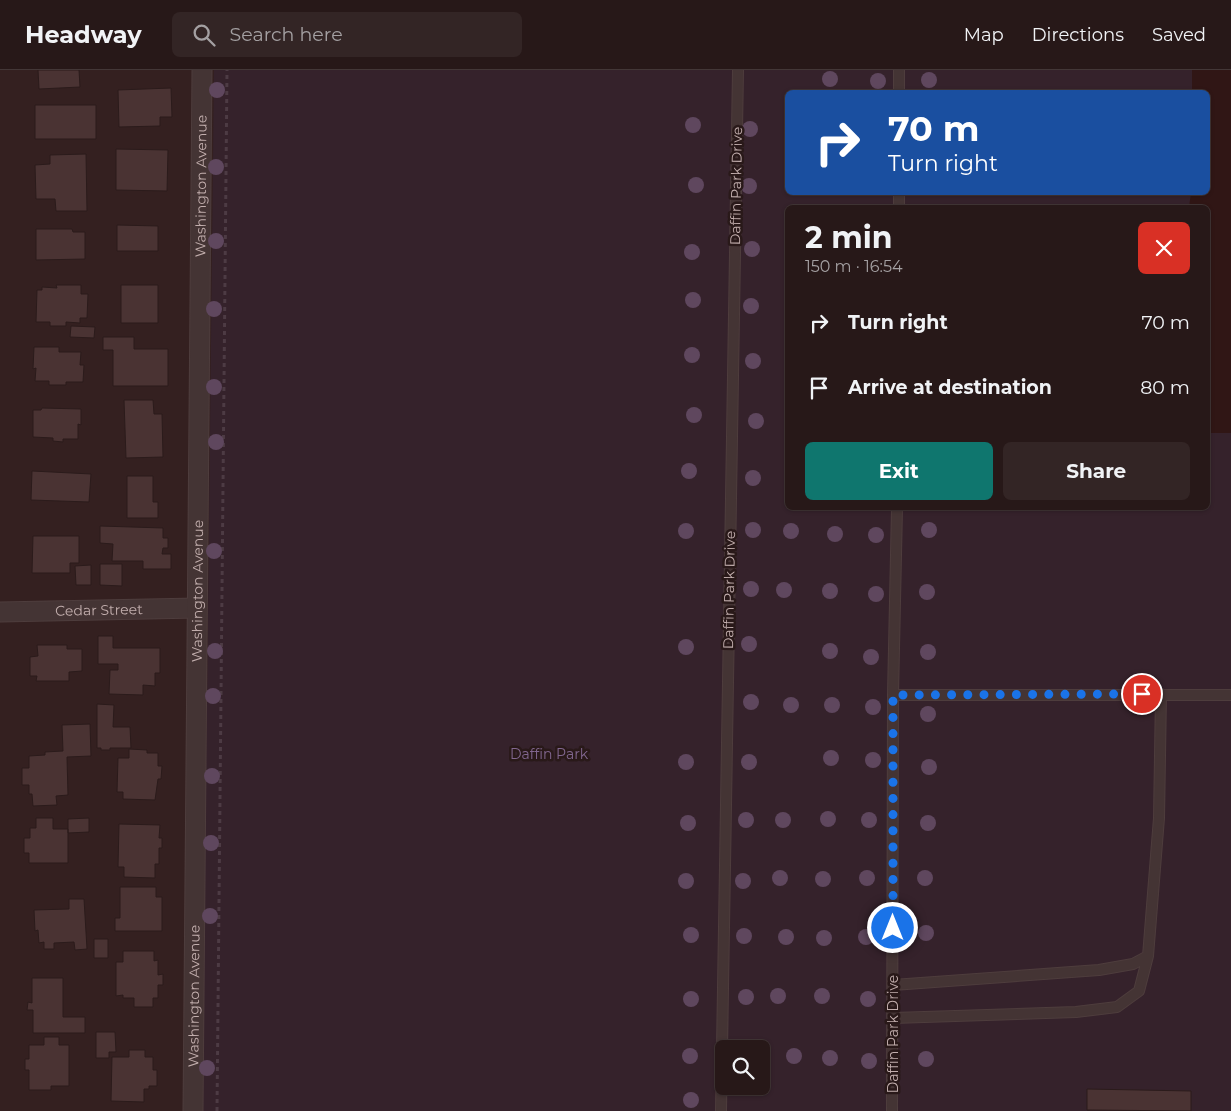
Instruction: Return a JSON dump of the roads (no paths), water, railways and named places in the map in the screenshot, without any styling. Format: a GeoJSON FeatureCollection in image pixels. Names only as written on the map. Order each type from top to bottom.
{"type":"FeatureCollection","features":[{"type":"Feature","properties":{"kind":"street","name":"Washington Avenue"},"geometry":{"type":"LineString","coordinates":[[192,1111],[202,70]]}},
{"type":"Feature","properties":{"kind":"street","name":"Cedar Street"},"geometry":{"type":"LineString","coordinates":[[0,612],[197,608]]}},
{"type":"Feature","properties":{"kind":"lane","name":"Daffin Park Drive"},"geometry":{"type":"LineString","coordinates":[[721,1111],[738,70]]}},
{"type":"Feature","properties":{"kind":"lane"},"geometry":{"type":"LineString","coordinates":[[899,70],[899,90]]}},
{"type":"Feature","properties":{"kind":"lane","name":"Daffin Park Drive"},"geometry":{"type":"LineString","coordinates":[[892,1111],[893,695],[897,510]]}},
{"type":"Feature","properties":{"kind":"lane"},"geometry":{"type":"LineString","coordinates":[[893,1018],[1076,1012],[1117,1007],[1140,991],[1148,956],[1159,818],[1161,694]]}},
{"type":"Feature","properties":{"kind":"lane"},"geometry":{"type":"LineString","coordinates":[[893,695],[1231,695]]}},
{"type":"Feature","properties":{"kind":"lane"},"geometry":{"type":"LineString","coordinates":[[893,986],[1099,970],[1133,964],[1148,956]]}},
{"type":"Feature","properties":{"kind":"park label","name":"Daffin Park"},"geometry":{"type":"Point","coordinates":[549,754]}}]}
